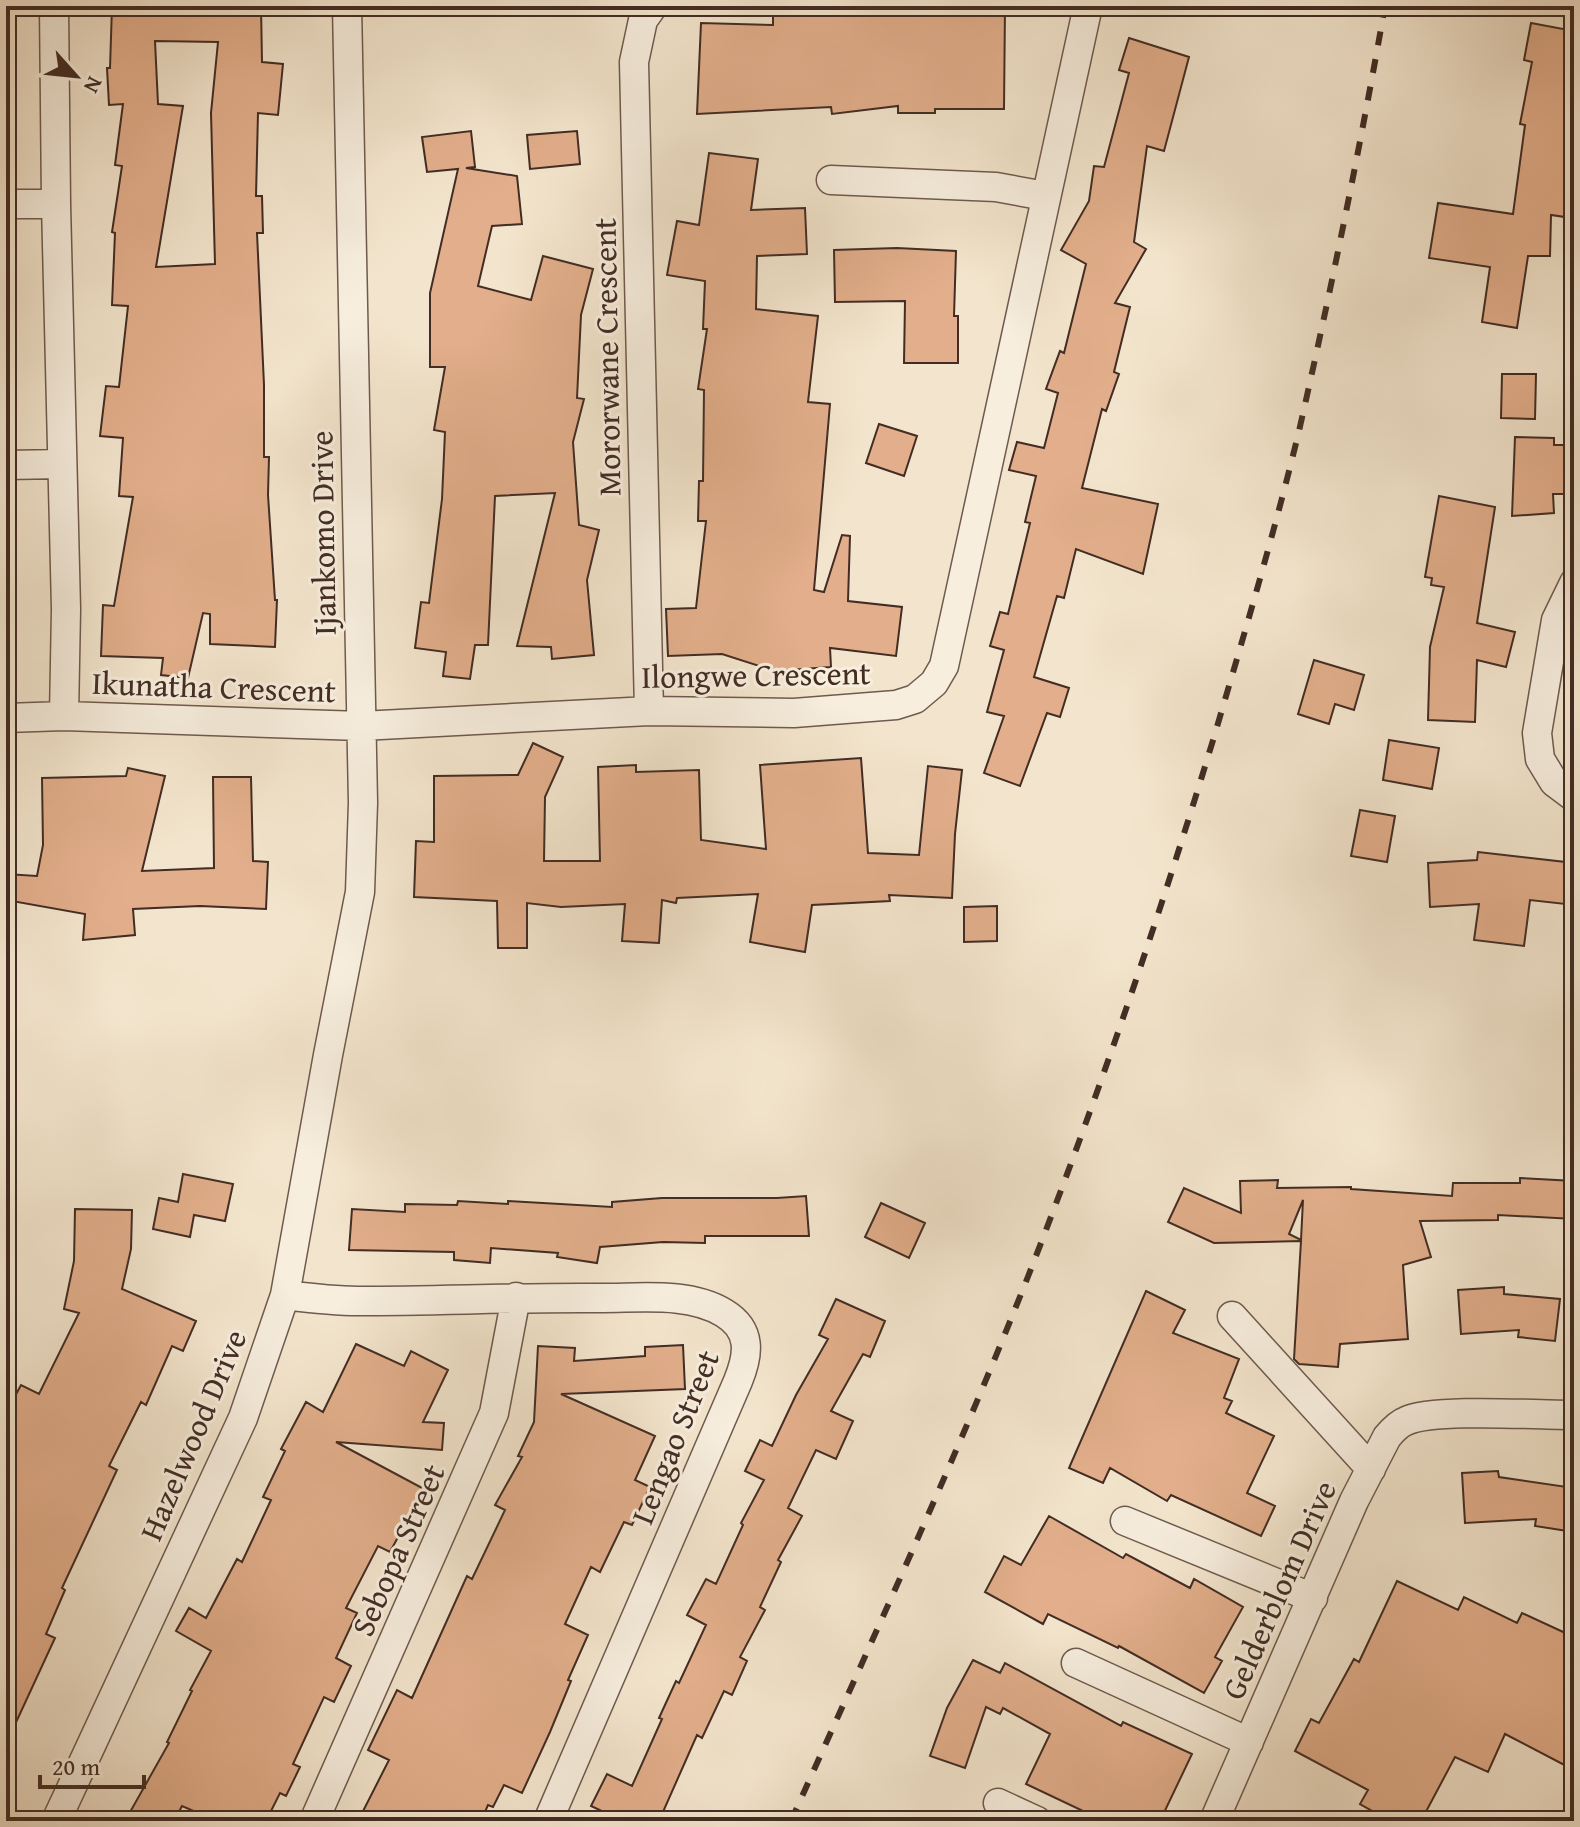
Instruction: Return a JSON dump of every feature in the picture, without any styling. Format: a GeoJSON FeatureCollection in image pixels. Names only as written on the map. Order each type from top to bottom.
{"type":"FeatureCollection","features":[{"type":"Feature","properties":{"kind":"street","name":"Ikunatha Crescent"},"geometry":{"type":"LineString","coordinates":[[54,6],[66,609],[64,716]]}},
{"type":"Feature","properties":{"kind":"street","name":"Ijankomo Drive"},"geometry":{"type":"LineString","coordinates":[[328,1055],[360,892],[363,803],[347,6]]}},
{"type":"Feature","properties":{"kind":"street","name":"Mororwane Crescent"},"geometry":{"type":"LineString","coordinates":[[649,711],[634,62],[643,20],[653,6]]}},
{"type":"Feature","properties":{"kind":"street","name":"Ilongwe Crescent"},"geometry":{"type":"LineString","coordinates":[[361,726],[649,711],[794,713],[896,705],[915,699],[934,683],[944,666],[1088,6]]}},
{"type":"Feature","properties":{"kind":"street"},"geometry":{"type":"LineString","coordinates":[[831,180],[996,187],[1045,196]]}},
{"type":"Feature","properties":{"kind":"street"},"geometry":{"type":"LineString","coordinates":[[6,204],[56,204]]}},
{"type":"Feature","properties":{"kind":"street"},"geometry":{"type":"LineString","coordinates":[[6,465],[62,464]]}},
{"type":"Feature","properties":{"kind":"street"},"geometry":{"type":"LineString","coordinates":[[1574,583],[1556,620],[1537,733],[1540,759],[1554,782],[1574,797]]}},
{"type":"Feature","properties":{"kind":"street","name":"Ikunatha Crescent"},"geometry":{"type":"LineString","coordinates":[[6,718],[64,716],[361,726]]}},
{"type":"Feature","properties":{"kind":"street","name":"Hazelwood Drive"},"geometry":{"type":"LineString","coordinates":[[56,1821],[243,1418],[285,1295],[328,1055]]}},
{"type":"Feature","properties":{"kind":"street","name":"Lengao Street"},"geometry":{"type":"LineString","coordinates":[[285,1295],[356,1301],[516,1297],[673,1299],[701,1303],[722,1311],[738,1324],[747,1340],[745,1362],[732,1394],[548,1821]]}},
{"type":"Feature","properties":{"kind":"street","name":"Sebopa Street"},"geometry":{"type":"LineString","coordinates":[[314,1821],[494,1413],[506,1363],[516,1297]]}},
{"type":"Feature","properties":{"kind":"street"},"geometry":{"type":"LineString","coordinates":[[1232,1316],[1371,1469]]}},
{"type":"Feature","properties":{"kind":"street","name":"Gelderblom Drive"},"geometry":{"type":"LineString","coordinates":[[1214,1821],[1371,1469],[1393,1429],[1405,1421],[1433,1415],[1574,1415]]}},
{"type":"Feature","properties":{"kind":"street"},"geometry":{"type":"LineString","coordinates":[[1125,1521],[1313,1598]]}},
{"type":"Feature","properties":{"kind":"street"},"geometry":{"type":"LineString","coordinates":[[1076,1663],[1249,1742]]}},
{"type":"Feature","properties":{"kind":"street"},"geometry":{"type":"LineString","coordinates":[[998,1803],[1037,1821]]}},
{"type":"Feature","properties":{"kind":"building"},"geometry":{"type":"Polygon","coordinates":[[[112,6],[261,6],[262,62],[283,64],[278,115],[258,113],[256,196],[262,196],[263,233],[257,233],[264,457],[269,457],[268,495],[277,600],[275,647],[210,644],[210,614],[203,613],[188,678],[161,675],[163,658],[101,656],[103,605],[114,606],[133,497],[119,496],[123,438],[100,436],[106,386],[119,387],[128,306],[112,305],[115,233],[112,232],[122,166],[115,165],[123,104],[109,105],[107,68],[110,68],[112,6]],[[155,41],[158,104],[183,106],[156,267],[215,264],[211,113],[218,42],[155,41]]]}},
{"type":"Feature","properties":{"kind":"building"},"geometry":{"type":"Polygon","coordinates":[[[773,6],[1005,6],[1004,109],[935,109],[935,113],[898,113],[898,106],[832,114],[831,107],[697,114],[701,23],[773,25],[773,6]]]}},
{"type":"Feature","properties":{"kind":"building"},"geometry":{"type":"Polygon","coordinates":[[[1531,23],[1574,31],[1574,68],[1569,98],[1574,99],[1574,106],[1564,162],[1572,163],[1565,217],[1551,215],[1550,256],[1528,256],[1517,328],[1482,322],[1490,267],[1429,258],[1438,203],[1513,214],[1525,125],[1520,124],[1532,62],[1524,60],[1531,23]]]}},
{"type":"Feature","properties":{"kind":"building"},"geometry":{"type":"Polygon","coordinates":[[[1129,38],[1189,57],[1164,151],[1147,146],[1134,242],[1146,249],[1115,303],[1130,307],[1114,372],[1119,374],[1106,411],[1102,409],[1082,488],[1158,504],[1143,574],[1076,549],[1064,598],[1057,596],[1034,677],[1069,688],[1060,717],[1047,713],[1020,786],[984,773],[1004,716],[987,712],[1004,650],[990,646],[1000,612],[1008,614],[1030,523],[1025,522],[1036,476],[1009,470],[1017,442],[1044,448],[1058,393],[1046,389],[1060,351],[1064,353],[1086,264],[1061,250],[1089,201],[1094,166],[1104,167],[1129,73],[1119,70],[1129,38]]]}},
{"type":"Feature","properties":{"kind":"building"},"geometry":{"type":"Polygon","coordinates":[[[471,131],[475,167],[466,168],[517,176],[522,224],[492,226],[478,286],[531,300],[543,256],[593,269],[581,315],[577,398],[584,399],[573,442],[579,525],[599,530],[587,580],[594,655],[552,659],[551,647],[517,646],[555,493],[495,496],[488,645],[475,645],[470,679],[443,676],[446,652],[415,648],[421,602],[429,603],[442,499],[445,432],[434,430],[445,367],[430,367],[430,293],[458,169],[427,172],[422,137],[471,131]]]}},
{"type":"Feature","properties":{"kind":"building"},"geometry":{"type":"Polygon","coordinates":[[[577,131],[580,164],[530,169],[527,135],[577,131]]]}},
{"type":"Feature","properties":{"kind":"building"},"geometry":{"type":"Polygon","coordinates":[[[709,153],[758,159],[751,210],[805,208],[807,254],[757,256],[756,309],[818,316],[808,402],[830,404],[814,590],[824,592],[842,535],[850,536],[848,601],[902,607],[896,656],[830,648],[831,667],[775,671],[722,654],[668,656],[666,609],[696,608],[706,521],[698,521],[699,481],[703,481],[704,390],[698,389],[707,329],[703,329],[705,281],[667,275],[677,221],[699,225],[709,153]]]}},
{"type":"Feature","properties":{"kind":"building"},"geometry":{"type":"Polygon","coordinates":[[[897,248],[956,251],[954,316],[958,316],[958,363],[904,363],[905,301],[835,302],[834,250],[897,248]]]}},
{"type":"Feature","properties":{"kind":"building"},"geometry":{"type":"Polygon","coordinates":[[[1502,374],[1536,374],[1535,419],[1501,418],[1502,374]]]}},
{"type":"Feature","properties":{"kind":"building"},"geometry":{"type":"Polygon","coordinates":[[[879,424],[917,436],[904,476],[866,463],[879,424]]]}},
{"type":"Feature","properties":{"kind":"building"},"geometry":{"type":"Polygon","coordinates":[[[1515,437],[1554,438],[1554,445],[1574,445],[1574,494],[1553,494],[1554,513],[1512,516],[1515,437]]]}},
{"type":"Feature","properties":{"kind":"building"},"geometry":{"type":"Polygon","coordinates":[[[1439,496],[1495,507],[1477,623],[1515,632],[1506,667],[1477,660],[1475,722],[1428,720],[1430,647],[1444,587],[1431,585],[1432,578],[1425,577],[1439,496]]]}},
{"type":"Feature","properties":{"kind":"building"},"geometry":{"type":"Polygon","coordinates":[[[1314,660],[1364,675],[1354,710],[1335,704],[1329,724],[1298,714],[1314,660]]]}},
{"type":"Feature","properties":{"kind":"building"},"geometry":{"type":"Polygon","coordinates":[[[1389,740],[1439,748],[1432,789],[1383,780],[1389,740]]]}},
{"type":"Feature","properties":{"kind":"building"},"geometry":{"type":"Polygon","coordinates":[[[533,743],[563,757],[545,797],[544,861],[600,861],[598,767],[636,765],[636,772],[699,770],[701,840],[766,849],[760,765],[861,758],[868,853],[919,855],[928,766],[962,770],[952,898],[889,895],[890,901],[812,905],[805,952],[750,942],[758,894],[677,898],[676,903],[662,900],[659,943],[622,941],[625,904],[561,907],[527,903],[527,948],[498,948],[497,901],[414,897],[416,841],[434,842],[434,776],[518,775],[533,743]]]}},
{"type":"Feature","properties":{"kind":"building"},"geometry":{"type":"Polygon","coordinates":[[[128,768],[165,776],[142,871],[214,868],[213,777],[251,777],[253,861],[268,862],[266,909],[200,906],[133,909],[135,935],[83,940],[85,914],[6,900],[6,874],[37,876],[43,845],[42,778],[126,776],[128,768]]]}},
{"type":"Feature","properties":{"kind":"building"},"geometry":{"type":"Polygon","coordinates":[[[1360,810],[1395,816],[1387,862],[1351,856],[1360,810]]]}},
{"type":"Feature","properties":{"kind":"building"},"geometry":{"type":"Polygon","coordinates":[[[1478,852],[1574,863],[1574,905],[1530,900],[1524,946],[1474,940],[1479,904],[1430,907],[1428,863],[1477,860],[1478,852]]]}},
{"type":"Feature","properties":{"kind":"building"},"geometry":{"type":"Polygon","coordinates":[[[997,906],[997,941],[964,942],[964,907],[997,906]]]}},
{"type":"Feature","properties":{"kind":"building"},"geometry":{"type":"Polygon","coordinates":[[[183,1174],[233,1184],[225,1221],[194,1215],[190,1237],[153,1229],[159,1198],[178,1202],[183,1174]]]}},
{"type":"Feature","properties":{"kind":"building"},"geometry":{"type":"Polygon","coordinates":[[[1520,1178],[1574,1181],[1574,1219],[1498,1215],[1498,1220],[1420,1221],[1431,1257],[1403,1265],[1408,1339],[1340,1344],[1338,1367],[1299,1364],[1294,1359],[1301,1241],[1214,1243],[1168,1222],[1184,1188],[1241,1213],[1240,1181],[1278,1180],[1277,1188],[1351,1187],[1452,1196],[1453,1183],[1520,1183],[1520,1178]],[[1303,1200],[1289,1234],[1301,1240],[1303,1200]]]}},
{"type":"Feature","properties":{"kind":"building"},"geometry":{"type":"Polygon","coordinates":[[[806,1196],[809,1236],[705,1236],[705,1243],[663,1242],[600,1247],[597,1263],[557,1257],[558,1253],[491,1248],[490,1263],[454,1260],[454,1252],[349,1250],[352,1209],[405,1212],[405,1204],[457,1205],[458,1201],[612,1207],[612,1202],[662,1198],[806,1196]]]}},
{"type":"Feature","properties":{"kind":"building"},"geometry":{"type":"Polygon","coordinates":[[[881,1203],[925,1223],[909,1258],[865,1237],[881,1203]]]}},
{"type":"Feature","properties":{"kind":"building"},"geometry":{"type":"Polygon","coordinates":[[[75,1209],[132,1210],[131,1249],[122,1289],[196,1321],[183,1351],[172,1346],[146,1405],[141,1402],[109,1466],[117,1470],[62,1588],[65,1590],[46,1634],[55,1638],[6,1744],[6,1461],[14,1442],[6,1437],[6,1413],[21,1385],[39,1394],[79,1313],[64,1309],[74,1261],[75,1209]]]}},
{"type":"Feature","properties":{"kind":"building"},"geometry":{"type":"Polygon","coordinates":[[[1504,1287],[1504,1294],[1560,1299],[1555,1341],[1518,1337],[1519,1330],[1461,1334],[1458,1290],[1504,1287]]]}},
{"type":"Feature","properties":{"kind":"building"},"geometry":{"type":"Polygon","coordinates":[[[1146,1291],[1185,1310],[1173,1333],[1239,1359],[1224,1398],[1232,1401],[1226,1413],[1274,1436],[1247,1493],[1275,1506],[1261,1536],[1171,1495],[1167,1501],[1110,1468],[1103,1483],[1069,1468],[1146,1291]]]}},
{"type":"Feature","properties":{"kind":"building"},"geometry":{"type":"Polygon","coordinates":[[[836,1299],[885,1321],[870,1357],[863,1354],[831,1411],[853,1421],[836,1459],[816,1450],[788,1508],[802,1516],[778,1560],[781,1562],[760,1607],[765,1610],[740,1657],[747,1661],[732,1695],[724,1691],[702,1738],[697,1735],[659,1821],[623,1821],[591,1806],[607,1774],[632,1786],[676,1681],[679,1683],[706,1625],[687,1615],[706,1579],[716,1584],[743,1525],[741,1523],[764,1480],[745,1471],[760,1440],[772,1446],[828,1339],[819,1335],[836,1299]]]}},
{"type":"Feature","properties":{"kind":"building"},"geometry":{"type":"Polygon","coordinates":[[[356,1344],[404,1366],[411,1351],[448,1370],[423,1422],[444,1423],[442,1450],[336,1442],[424,1489],[390,1552],[378,1546],[346,1608],[357,1613],[336,1658],[351,1666],[334,1702],[324,1697],[293,1764],[300,1767],[286,1796],[280,1793],[266,1821],[217,1821],[182,1806],[174,1821],[125,1821],[169,1743],[190,1690],[211,1651],[176,1631],[189,1608],[206,1618],[237,1559],[242,1562],[271,1500],[263,1497],[285,1451],[281,1449],[306,1402],[323,1412],[356,1344]]]}},
{"type":"Feature","properties":{"kind":"building"},"geometry":{"type":"Polygon","coordinates":[[[683,1345],[685,1389],[561,1394],[655,1436],[635,1480],[650,1487],[632,1525],[624,1522],[600,1572],[591,1567],[565,1624],[588,1635],[522,1793],[504,1785],[493,1807],[488,1805],[481,1821],[358,1821],[389,1760],[368,1750],[397,1690],[412,1698],[467,1576],[472,1579],[505,1510],[495,1505],[522,1457],[518,1456],[534,1422],[538,1346],[575,1348],[574,1361],[645,1356],[645,1347],[683,1345]]]}},
{"type":"Feature","properties":{"kind":"building"},"geometry":{"type":"Polygon","coordinates":[[[1498,1471],[1499,1477],[1574,1488],[1574,1532],[1535,1526],[1536,1519],[1465,1523],[1462,1473],[1498,1471]]]}},
{"type":"Feature","properties":{"kind":"building"},"geometry":{"type":"Polygon","coordinates":[[[1049,1516],[1123,1558],[1126,1554],[1190,1588],[1194,1579],[1243,1607],[1215,1657],[1222,1661],[1204,1693],[1119,1646],[1048,1614],[1043,1624],[985,1592],[1004,1556],[1021,1565],[1049,1516]]]}},
{"type":"Feature","properties":{"kind":"building"},"geometry":{"type":"Polygon","coordinates":[[[1397,1581],[1458,1610],[1464,1597],[1517,1623],[1522,1613],[1574,1637],[1574,1770],[1505,1734],[1488,1772],[1455,1757],[1421,1821],[1390,1821],[1360,1804],[1368,1790],[1295,1751],[1311,1719],[1319,1723],[1354,1659],[1359,1662],[1397,1581]]]}},
{"type":"Feature","properties":{"kind":"building"},"geometry":{"type":"Polygon","coordinates":[[[973,1660],[1000,1673],[1005,1663],[1121,1726],[1123,1722],[1192,1754],[1160,1821],[1104,1821],[1026,1784],[1050,1734],[1003,1708],[1000,1714],[986,1707],[965,1768],[930,1756],[947,1708],[973,1660]]]}},
{"type":"Feature","properties":{"kind":"railway"},"geometry":{"type":"LineString","coordinates":[[791,1821],[943,1481],[1029,1274],[1127,1007],[1172,872],[1247,623],[1299,431],[1345,219],[1385,6]]}}]}
